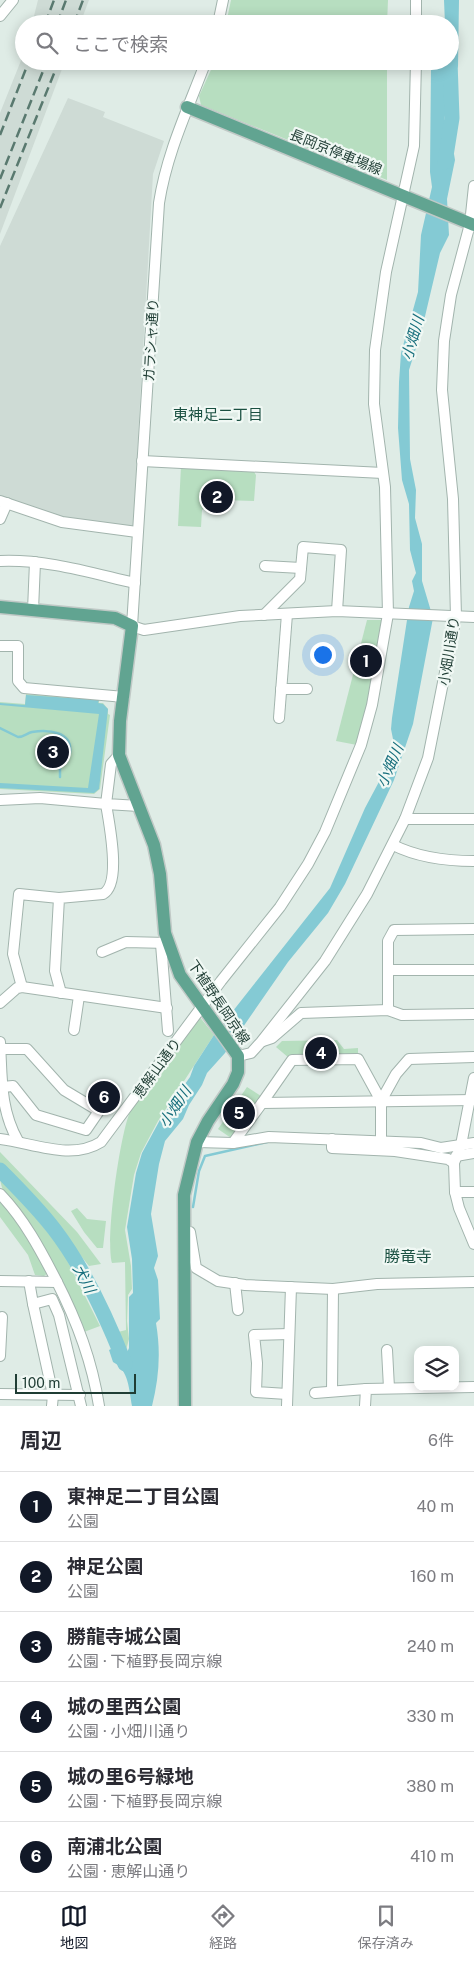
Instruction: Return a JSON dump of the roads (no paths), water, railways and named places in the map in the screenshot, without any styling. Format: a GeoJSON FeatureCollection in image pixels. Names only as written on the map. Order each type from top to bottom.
{"type":"FeatureCollection","features":[{"type":"Feature","properties":{"kind":"main road","name":"長岡京停車場線"},"geometry":{"type":"LineString","coordinates":[[186,107],[470,223]]}},
{"type":"Feature","properties":{"kind":"main road"},"geometry":{"type":"LineString","coordinates":[[0,607],[115,618],[132,626]]}},
{"type":"Feature","properties":{"kind":"main road","name":"下植野長岡京線"},"geometry":{"type":"LineString","coordinates":[[132,626],[119,739],[120,755],[157,856],[164,943],[180,975],[238,1056],[238,1072],[233,1084],[208,1121],[197,1142],[184,1195],[182,1222],[185,1406]]}},
{"type":"Feature","properties":{"kind":"street"},"geometry":{"type":"LineString","coordinates":[[0,16],[13,0]]}},
{"type":"Feature","properties":{"kind":"street"},"geometry":{"type":"LineString","coordinates":[[220,15],[223,0]]}},
{"type":"Feature","properties":{"kind":"street"},"geometry":{"type":"LineString","coordinates":[[416,0],[416,15]]}},
{"type":"Feature","properties":{"kind":"street","name":"ガラシャ通り"},"geometry":{"type":"LineString","coordinates":[[132,626],[159,202],[163,174],[186,107],[202,70]]}},
{"type":"Feature","properties":{"kind":"street","name":"恵解山通り"},"geometry":{"type":"LineString","coordinates":[[0,1139],[18,1141],[56,1150],[75,1151],[90,1149],[101,1142],[205,1008],[280,907],[308,864],[325,832],[361,745],[372,705],[390,614],[387,523],[374,404],[375,350],[386,272],[405,197],[414,146],[416,70]]}},
{"type":"Feature","properties":{"kind":"street","name":"小畑川通り"},"geometry":{"type":"LineString","coordinates":[[238,1056],[251,1053],[261,1042],[344,932],[393,845],[428,758],[451,617],[453,498],[444,410],[442,368],[451,295],[470,223],[474,186]]}},
{"type":"Feature","properties":{"kind":"street"},"geometry":{"type":"LineString","coordinates":[[142,461],[383,473]]}},
{"type":"Feature","properties":{"kind":"street"},"geometry":{"type":"LineString","coordinates":[[0,519],[4,502],[62,522],[137,532]]}},
{"type":"Feature","properties":{"kind":"street"},"geometry":{"type":"LineString","coordinates":[[264,614],[300,579],[303,547],[342,550],[337,611]]}},
{"type":"Feature","properties":{"kind":"street"},"geometry":{"type":"LineString","coordinates":[[0,561],[35,562],[79,568],[135,583]]}},
{"type":"Feature","properties":{"kind":"street"},"geometry":{"type":"LineString","coordinates":[[33,610],[35,562]]}},
{"type":"Feature","properties":{"kind":"street"},"geometry":{"type":"LineString","coordinates":[[265,566],[301,568]]}},
{"type":"Feature","properties":{"kind":"street"},"geometry":{"type":"LineString","coordinates":[[132,626],[144,630],[240,616],[337,611],[474,618]]}},
{"type":"Feature","properties":{"kind":"street"},"geometry":{"type":"LineString","coordinates":[[279,718],[286,614]]}},
{"type":"Feature","properties":{"kind":"street"},"geometry":{"type":"LineString","coordinates":[[0,646],[18,646],[18,681],[24,688],[124,697]]}},
{"type":"Feature","properties":{"kind":"street"},"geometry":{"type":"LineString","coordinates":[[281,689],[307,690]]}},
{"type":"Feature","properties":{"kind":"street"},"geometry":{"type":"LineString","coordinates":[[22,987],[13,954],[19,894],[59,898],[103,894],[111,887],[113,858],[106,804],[111,764],[120,755]]}},
{"type":"Feature","properties":{"kind":"street"},"geometry":{"type":"LineString","coordinates":[[0,800],[40,798],[139,806]]}},
{"type":"Feature","properties":{"kind":"street"},"geometry":{"type":"LineString","coordinates":[[405,819],[474,819]]}},
{"type":"Feature","properties":{"kind":"street"},"geometry":{"type":"LineString","coordinates":[[393,845],[409,853],[461,861],[474,861]]}},
{"type":"Feature","properties":{"kind":"street"},"geometry":{"type":"LineString","coordinates":[[59,898],[55,971],[61,993]]}},
{"type":"Feature","properties":{"kind":"street"},"geometry":{"type":"LineString","coordinates":[[388,1010],[388,940],[394,930],[474,929]]}},
{"type":"Feature","properties":{"kind":"street"},"geometry":{"type":"LineString","coordinates":[[102,952],[126,942],[164,943],[168,1031]]}},
{"type":"Feature","properties":{"kind":"street"},"geometry":{"type":"LineString","coordinates":[[388,970],[474,970]]}},
{"type":"Feature","properties":{"kind":"street"},"geometry":{"type":"LineString","coordinates":[[0,1003],[17,988],[22,987],[166,1008]]}},
{"type":"Feature","properties":{"kind":"street"},"geometry":{"type":"LineString","coordinates":[[74,1030],[79,996]]}},
{"type":"Feature","properties":{"kind":"street"},"geometry":{"type":"LineString","coordinates":[[261,1042],[272,1038],[300,1013],[388,1010],[402,1015],[474,1014]]}},
{"type":"Feature","properties":{"kind":"street"},"geometry":{"type":"LineString","coordinates":[[0,1042],[0,1074],[5,1119],[18,1141]]}},
{"type":"Feature","properties":{"kind":"street"},"geometry":{"type":"LineString","coordinates":[[0,1049],[27,1049],[64,1090],[99,1110],[86,1130],[36,1115],[13,1086],[2,1086]]}},
{"type":"Feature","properties":{"kind":"street"},"geometry":{"type":"LineString","coordinates":[[381,1141],[381,1101],[396,1074],[409,1058],[474,1057]]}},
{"type":"Feature","properties":{"kind":"street"},"geometry":{"type":"LineString","coordinates":[[233,1143],[292,1060],[358,1060],[381,1101]]}},
{"type":"Feature","properties":{"kind":"street"},"geometry":{"type":"LineString","coordinates":[[474,1078],[472,1100],[461,1145],[455,1160],[456,1192],[459,1208],[474,1244]]}},
{"type":"Feature","properties":{"kind":"street"},"geometry":{"type":"LineString","coordinates":[[262,1103],[472,1100]]}},
{"type":"Feature","properties":{"kind":"street"},"geometry":{"type":"LineString","coordinates":[[197,1142],[233,1143],[269,1137],[421,1143],[441,1148],[474,1143]]}},
{"type":"Feature","properties":{"kind":"street"},"geometry":{"type":"LineString","coordinates":[[332,1139],[332,1148],[395,1150],[455,1160],[474,1154]]}},
{"type":"Feature","properties":{"kind":"street"},"geometry":{"type":"LineString","coordinates":[[456,1192],[474,1192]]}},
{"type":"Feature","properties":{"kind":"street"},"geometry":{"type":"LineString","coordinates":[[0,1194],[36,1242],[68,1301],[85,1344],[99,1406]]}},
{"type":"Feature","properties":{"kind":"street"},"geometry":{"type":"LineString","coordinates":[[182,1222],[189,1227],[196,1268],[218,1281],[333,1289],[377,1284],[474,1282]]}},
{"type":"Feature","properties":{"kind":"street"},"geometry":{"type":"LineString","coordinates":[[0,1281],[57,1282]]}},
{"type":"Feature","properties":{"kind":"street"},"geometry":{"type":"LineString","coordinates":[[29,1281],[53,1401]]}},
{"type":"Feature","properties":{"kind":"street"},"geometry":{"type":"LineString","coordinates":[[235,1283],[238,1310]]}},
{"type":"Feature","properties":{"kind":"street"},"geometry":{"type":"LineString","coordinates":[[287,1406],[291,1287]]}},
{"type":"Feature","properties":{"kind":"street"},"geometry":{"type":"LineString","coordinates":[[332,1391],[333,1289]]}},
{"type":"Feature","properties":{"kind":"street"},"geometry":{"type":"LineString","coordinates":[[33,1304],[52,1299],[59,1315],[80,1395],[81,1406]]}},
{"type":"Feature","properties":{"kind":"street"},"geometry":{"type":"LineString","coordinates":[[0,1356],[2,1317]]}},
{"type":"Feature","properties":{"kind":"street"},"geometry":{"type":"LineString","coordinates":[[287,1394],[256,1392],[257,1363],[254,1335],[289,1334]]}},
{"type":"Feature","properties":{"kind":"street"},"geometry":{"type":"LineString","coordinates":[[387,1350],[389,1388]]}},
{"type":"Feature","properties":{"kind":"street"},"geometry":{"type":"LineString","coordinates":[[315,1393],[389,1388],[474,1387]]}},
{"type":"Feature","properties":{"kind":"street"},"geometry":{"type":"LineString","coordinates":[[366,1389],[366,1406]]}},
{"type":"Feature","properties":{"kind":"street"},"geometry":{"type":"LineString","coordinates":[[0,1394],[19,1394],[53,1401],[80,1395]]}},
{"type":"Feature","properties":{"kind":"street"},"geometry":{"type":"LineString","coordinates":[[18,1406],[19,1394]]}},
{"type":"Feature","properties":{"kind":"water"},"geometry":{"type":"Polygon","coordinates":[[[444,0],[459,0],[459,15],[445,15],[444,0]]]}},
{"type":"Feature","properties":{"kind":"water"},"geometry":{"type":"Polygon","coordinates":[[[431,70],[456,70],[448,91],[444,123],[450,155],[454,154],[455,160],[447,199],[449,235],[440,253],[422,329],[409,370],[410,459],[416,490],[415,518],[422,544],[422,581],[433,618],[413,724],[394,780],[345,884],[328,913],[288,962],[225,1053],[207,1073],[183,1119],[165,1141],[159,1164],[151,1214],[158,1256],[154,1268],[158,1280],[160,1319],[156,1323],[159,1355],[158,1375],[152,1406],[132,1406],[125,1375],[113,1362],[109,1350],[121,1344],[126,1355],[129,1348],[129,1297],[133,1293],[132,1259],[127,1227],[136,1173],[142,1153],[161,1118],[190,1077],[194,1066],[214,1035],[330,888],[365,808],[389,763],[394,744],[391,729],[392,718],[409,607],[414,591],[412,581],[416,573],[410,550],[409,504],[402,480],[398,428],[399,382],[401,353],[418,292],[421,235],[432,187],[430,172],[431,70]]]}},
{"type":"Feature","properties":{"kind":"water"},"geometry":{"type":"Polygon","coordinates":[[[26,695],[99,700],[98,703],[103,704],[108,709],[99,789],[94,793],[0,788],[0,783],[88,788],[99,714],[0,705],[0,703],[25,705],[26,695]]]}},
{"type":"Feature","properties":{"kind":"waterway","name":"小畑川"},"geometry":{"type":"LineString","coordinates":[[445,162],[452,118],[450,70]]}},
{"type":"Feature","properties":{"kind":"waterway"},"geometry":{"type":"LineString","coordinates":[[0,728],[18,737],[32,732],[46,731],[64,736],[68,740],[70,753],[60,761],[60,777]]}},
{"type":"Feature","properties":{"kind":"waterway"},"geometry":{"type":"LineString","coordinates":[[193,1207],[199,1171],[205,1156],[267,1142]]}},
{"type":"Feature","properties":{"kind":"waterway"},"geometry":{"type":"LineString","coordinates":[[412,1148],[434,1152]]}},
{"type":"Feature","properties":{"kind":"waterway","name":"犬川"},"geometry":{"type":"LineString","coordinates":[[0,1170],[48,1221],[65,1244],[103,1311],[125,1364]]}},
{"type":"Feature","properties":{"kind":"railway"},"geometry":{"type":"LineString","coordinates":[[48,15],[54,0]]}},
{"type":"Feature","properties":{"kind":"railway"},"geometry":{"type":"LineString","coordinates":[[60,15],[66,0]]}},
{"type":"Feature","properties":{"kind":"railway"},"geometry":{"type":"LineString","coordinates":[[77,15],[83,0]]}},
{"type":"Feature","properties":{"kind":"railway"},"geometry":{"type":"LineString","coordinates":[[0,135],[25,70]]}},
{"type":"Feature","properties":{"kind":"railway"},"geometry":{"type":"LineString","coordinates":[[0,179],[43,70]]}},
{"type":"Feature","properties":{"kind":"railway"},"geometry":{"type":"LineString","coordinates":[[0,208],[55,70]]}},
{"type":"Feature","properties":{"kind":"place","name":"神足公園"},"geometry":{"type":"Point","coordinates":[217,497]}},
{"type":"Feature","properties":{"kind":"place","name":"東神足二丁目公園"},"geometry":{"type":"Point","coordinates":[366,661]}},
{"type":"Feature","properties":{"kind":"place","name":"勝龍寺城公園"},"geometry":{"type":"Point","coordinates":[53,752]}},
{"type":"Feature","properties":{"kind":"place","name":"城の里西公園"},"geometry":{"type":"Point","coordinates":[321,1053]}},
{"type":"Feature","properties":{"kind":"place","name":"南浦北公園"},"geometry":{"type":"Point","coordinates":[104,1097]}},
{"type":"Feature","properties":{"kind":"place","name":"城の里6号緑地"},"geometry":{"type":"Point","coordinates":[239,1113]}},
{"type":"Feature","properties":{"kind":"district","name":"東神足二丁目"},"geometry":{"type":"Point","coordinates":[218,415]}},
{"type":"Feature","properties":{"kind":"district","name":"勝竜寺"},"geometry":{"type":"Point","coordinates":[408,1256]}}]}
